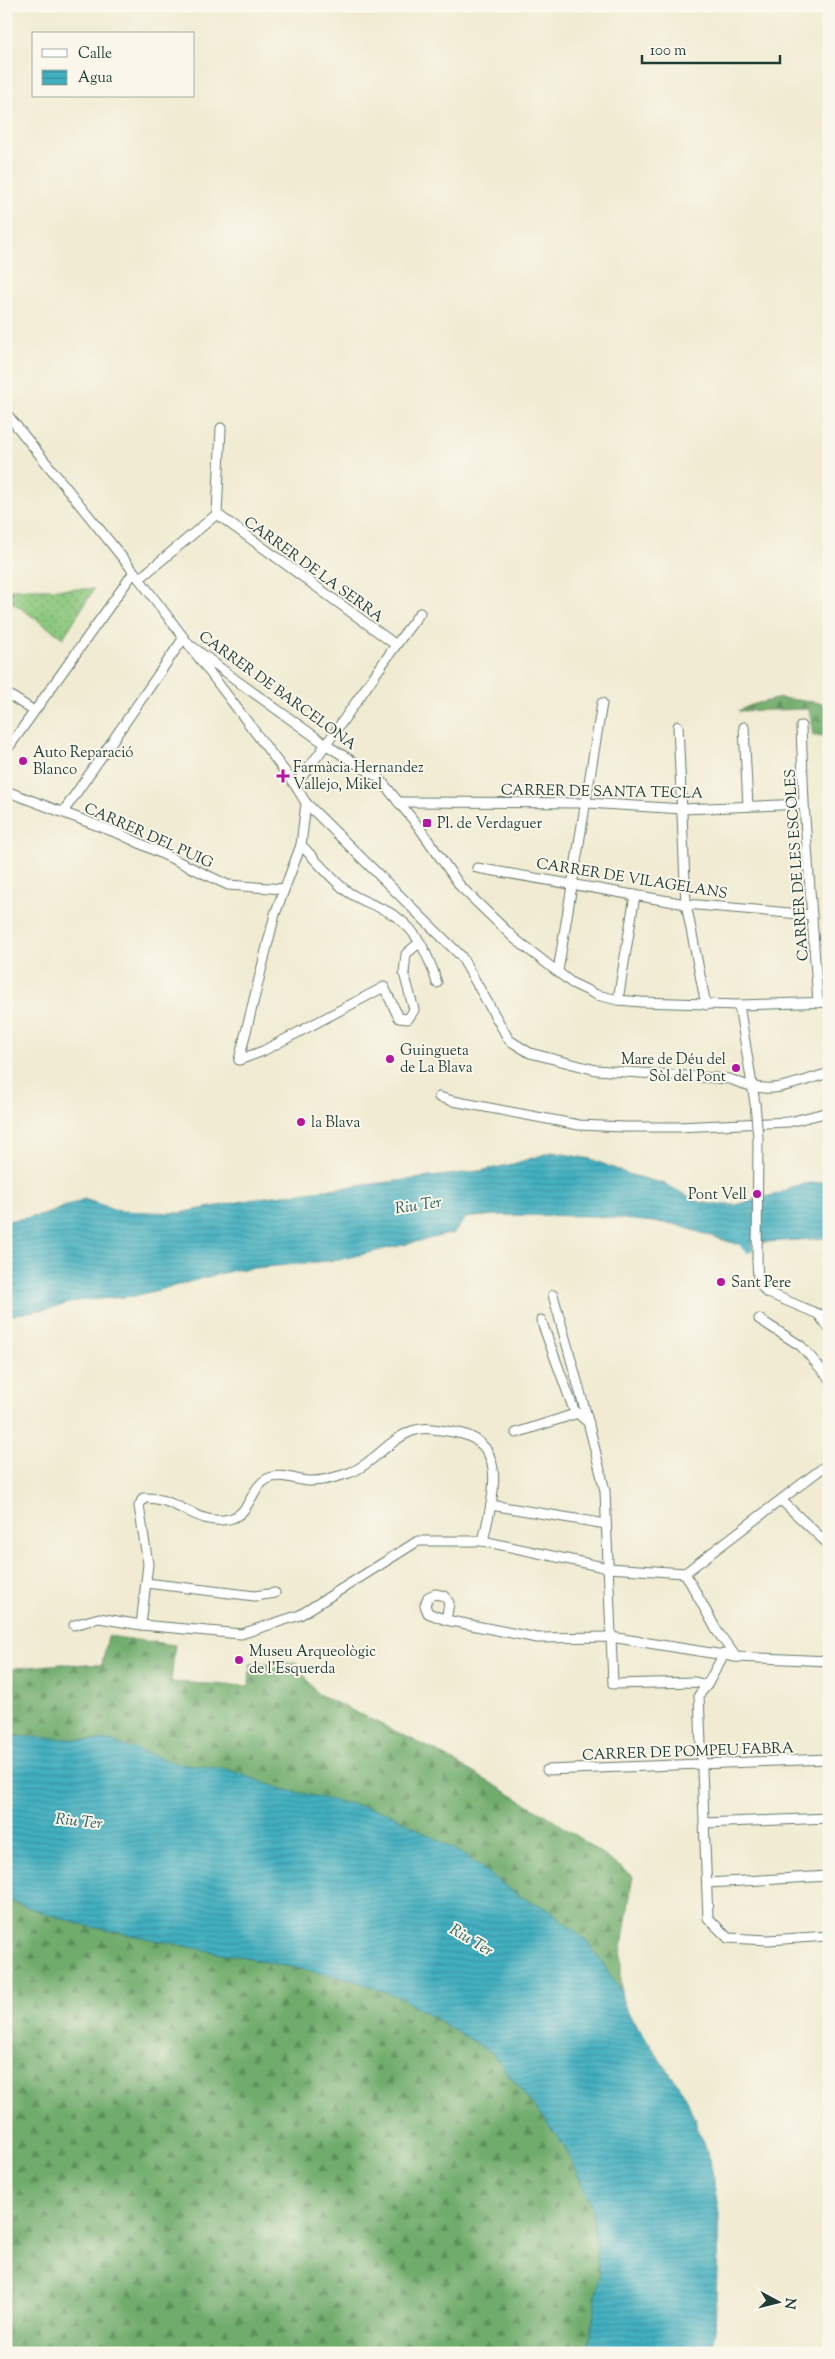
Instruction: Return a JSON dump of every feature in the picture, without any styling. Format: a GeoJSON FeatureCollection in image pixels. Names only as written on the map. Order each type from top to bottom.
{"type":"FeatureCollection","features":[{"type":"Feature","properties":{"kind":"street"},"geometry":{"type":"LineString","coordinates":[[6,413],[136,576],[295,785],[306,803],[461,956],[510,1040],[530,1053],[596,1070],[730,1079],[754,1088],[770,1090],[829,1074]]}},
{"type":"Feature","properties":{"kind":"street"},"geometry":{"type":"LineString","coordinates":[[6,751],[136,576],[217,514],[221,428]]}},
{"type":"Feature","properties":{"kind":"street","name":"CARRER DE LA SERRA"},"geometry":{"type":"LineString","coordinates":[[217,514],[396,645]]}},
{"type":"Feature","properties":{"kind":"street"},"geometry":{"type":"LineString","coordinates":[[295,785],[328,746],[396,645],[420,613]]}},
{"type":"Feature","properties":{"kind":"street"},"geometry":{"type":"LineString","coordinates":[[63,812],[183,639]]}},
{"type":"Feature","properties":{"kind":"street","name":"CARRER DE BARCELONA"},"geometry":{"type":"LineString","coordinates":[[183,639],[240,684],[328,746],[379,778],[461,887],[515,939],[572,983],[596,995],[618,1000],[706,1005],[829,1002]]}},
{"type":"Feature","properties":{"kind":"street"},"geometry":{"type":"LineString","coordinates":[[6,693],[34,711]]}},
{"type":"Feature","properties":{"kind":"street"},"geometry":{"type":"LineString","coordinates":[[558,971],[574,884],[602,703]]}},
{"type":"Feature","properties":{"kind":"street"},"geometry":{"type":"LineString","coordinates":[[678,726],[686,904],[706,1005]]}},
{"type":"Feature","properties":{"kind":"street","name":"CARRER DE LES ESCOLES"},"geometry":{"type":"LineString","coordinates":[[801,726],[804,804],[818,1003]]}},
{"type":"Feature","properties":{"kind":"street"},"geometry":{"type":"LineString","coordinates":[[744,727],[748,806]]}},
{"type":"Feature","properties":{"kind":"street","name":"CARRER DEL PUIG"},"geometry":{"type":"LineString","coordinates":[[6,791],[120,834],[228,885],[284,889]]}},
{"type":"Feature","properties":{"kind":"street","name":"CARRER DE SANTA TECLA"},"geometry":{"type":"LineString","coordinates":[[398,802],[587,803],[683,809],[804,804]]}},
{"type":"Feature","properties":{"kind":"street"},"geometry":{"type":"LineString","coordinates":[[306,803],[301,845],[275,914],[239,1060],[263,1051],[384,987],[399,1018],[408,1019],[414,1010],[404,972],[406,954],[420,942]]}},
{"type":"Feature","properties":{"kind":"street"},"geometry":{"type":"LineString","coordinates":[[301,845],[345,890],[365,903],[398,918],[420,942],[431,963],[437,983]]}},
{"type":"Feature","properties":{"kind":"street","name":"CARRER DE VILAGELANS"},"geometry":{"type":"LineString","coordinates":[[478,868],[686,904],[812,915]]}},
{"type":"Feature","properties":{"kind":"street"},"geometry":{"type":"LineString","coordinates":[[618,1000],[634,895]]}},
{"type":"Feature","properties":{"kind":"street"},"geometry":{"type":"LineString","coordinates":[[739,1005],[754,1088],[758,1138],[758,1280],[766,1292],[818,1314],[829,1316]]}},
{"type":"Feature","properties":{"kind":"street"},"geometry":{"type":"LineString","coordinates":[[439,1096],[453,1102],[579,1125],[624,1127],[678,1128],[789,1122],[829,1112]]}},
{"type":"Feature","properties":{"kind":"street"},"geometry":{"type":"LineString","coordinates":[[553,1295],[589,1423],[605,1491],[613,1684],[695,1682],[707,1686]]}},
{"type":"Feature","properties":{"kind":"street"},"geometry":{"type":"LineString","coordinates":[[818,1314],[829,1328]]}},
{"type":"Feature","properties":{"kind":"street"},"geometry":{"type":"LineString","coordinates":[[759,1319],[801,1346],[829,1378]]}},
{"type":"Feature","properties":{"kind":"street"},"geometry":{"type":"LineString","coordinates":[[541,1320],[574,1410],[589,1423]]}},
{"type":"Feature","properties":{"kind":"street"},"geometry":{"type":"LineString","coordinates":[[516,1433],[578,1413]]}},
{"type":"Feature","properties":{"kind":"street"},"geometry":{"type":"LineString","coordinates":[[141,1625],[148,1564],[138,1506],[144,1498],[164,1499],[208,1521],[222,1521],[233,1518],[243,1512],[259,1486],[268,1479],[290,1477],[308,1481],[352,1472],[393,1441],[413,1431],[428,1428],[468,1434],[482,1444],[492,1456],[493,1473],[490,1505],[483,1541]]}},
{"type":"Feature","properties":{"kind":"street"},"geometry":{"type":"LineString","coordinates":[[74,1625],[99,1618],[141,1625],[241,1634],[300,1615],[418,1541],[483,1541],[608,1568],[685,1573],[829,1463]]}},
{"type":"Feature","properties":{"kind":"street"},"geometry":{"type":"LineString","coordinates":[[781,1500],[829,1544]]}},
{"type":"Feature","properties":{"kind":"street"},"geometry":{"type":"LineString","coordinates":[[490,1505],[606,1524]]}},
{"type":"Feature","properties":{"kind":"street"},"geometry":{"type":"LineString","coordinates":[[685,1573],[717,1630],[736,1657]]}},
{"type":"Feature","properties":{"kind":"street"},"geometry":{"type":"LineString","coordinates":[[146,1583],[256,1596],[275,1593]]}},
{"type":"Feature","properties":{"kind":"street"},"geometry":{"type":"LineString","coordinates":[[446,1620],[537,1638],[611,1637],[736,1657],[829,1661]]}},
{"type":"Feature","properties":{"kind":"street"},"geometry":{"type":"LineString","coordinates":[[724,1654],[707,1686],[699,1695],[708,1918],[728,1938],[768,1940],[829,1936]]}},
{"type":"Feature","properties":{"kind":"street","name":"CARRER DE POMPEU FABRA"},"geometry":{"type":"LineString","coordinates":[[547,1770],[829,1759]]}},
{"type":"Feature","properties":{"kind":"street"},"geometry":{"type":"LineString","coordinates":[[704,1823],[829,1818]]}},
{"type":"Feature","properties":{"kind":"street"},"geometry":{"type":"LineString","coordinates":[[706,1883],[829,1876]]}},
{"type":"Feature","properties":{"kind":"green space"},"geometry":{"type":"Polygon","coordinates":[[[6,589],[94,589],[63,638],[6,598],[6,589]]]}},
{"type":"Feature","properties":{"kind":"green space"},"geometry":{"type":"Polygon","coordinates":[[[780,698],[829,704],[829,735],[813,736],[809,709],[738,711],[751,705],[780,698]]]}},
{"type":"Feature","properties":{"kind":"green space"},"geometry":{"type":"Polygon","coordinates":[[[108,1636],[175,1645],[171,1682],[249,1686],[250,1664],[296,1662],[316,1693],[436,1751],[551,1818],[633,1876],[621,1953],[621,1991],[587,1941],[548,1909],[517,1895],[465,1855],[227,1769],[176,1763],[109,1741],[14,1736],[6,1738],[6,1669],[62,1664],[102,1665],[108,1636]]]}},
{"type":"Feature","properties":{"kind":"green space"},"geometry":{"type":"Polygon","coordinates":[[[6,1900],[82,1925],[350,1979],[401,1998],[491,2052],[564,2145],[592,2206],[599,2276],[588,2353],[6,2353],[6,1900]]]}},
{"type":"Feature","properties":{"kind":"water","name":"Riu Ter"},"geometry":{"type":"Polygon","coordinates":[[[552,1152],[591,1159],[628,1174],[665,1184],[699,1202],[717,1205],[736,1205],[780,1193],[801,1184],[829,1181],[829,1238],[736,1244],[674,1224],[594,1216],[495,1215],[466,1218],[454,1233],[338,1260],[235,1270],[135,1296],[77,1301],[52,1308],[6,1316],[6,1221],[44,1215],[84,1199],[120,1211],[179,1213],[266,1197],[479,1171],[509,1165],[552,1152]]]}},
{"type":"Feature","properties":{"kind":"water","name":"Riu Ter"},"geometry":{"type":"Polygon","coordinates":[[[13,1736],[109,1741],[176,1763],[227,1769],[282,1789],[387,1812],[465,1855],[517,1895],[548,1909],[587,1941],[621,1991],[624,2007],[685,2095],[710,2159],[719,2214],[715,2331],[711,2353],[588,2353],[599,2276],[592,2206],[564,2145],[491,2052],[401,1998],[350,1979],[82,1925],[6,1900],[6,1738],[13,1736]]]}},
{"type":"Feature","properties":{"kind":"waterway"},"geometry":{"type":"LineString","coordinates":[[736,1233],[748,1248]]}},
{"type":"Feature","properties":{"kind":"place","name":"Auto Reparació Blanco"},"geometry":{"type":"Point","coordinates":[23,761]}},
{"type":"Feature","properties":{"kind":"place","name":"Farmàcia Hernandez Vallejo, Mikel"},"geometry":{"type":"Point","coordinates":[283,776]}},
{"type":"Feature","properties":{"kind":"place","name":"Pl. de Verdaguer"},"geometry":{"type":"Point","coordinates":[427,823]}},
{"type":"Feature","properties":{"kind":"place","name":"Guingueta de La Blava"},"geometry":{"type":"Point","coordinates":[390,1059]}},
{"type":"Feature","properties":{"kind":"place","name":"Mare de Déu del Sòl del Pont"},"geometry":{"type":"Point","coordinates":[736,1068]}},
{"type":"Feature","properties":{"kind":"place","name":"la Blava"},"geometry":{"type":"Point","coordinates":[301,1122]}},
{"type":"Feature","properties":{"kind":"place","name":"Pont Vell"},"geometry":{"type":"Point","coordinates":[757,1194]}},
{"type":"Feature","properties":{"kind":"place","name":"Sant Pere"},"geometry":{"type":"Point","coordinates":[721,1282]}},
{"type":"Feature","properties":{"kind":"place","name":"Museu Arqueològic de l'Esquerda"},"geometry":{"type":"Point","coordinates":[239,1660]}}]}
